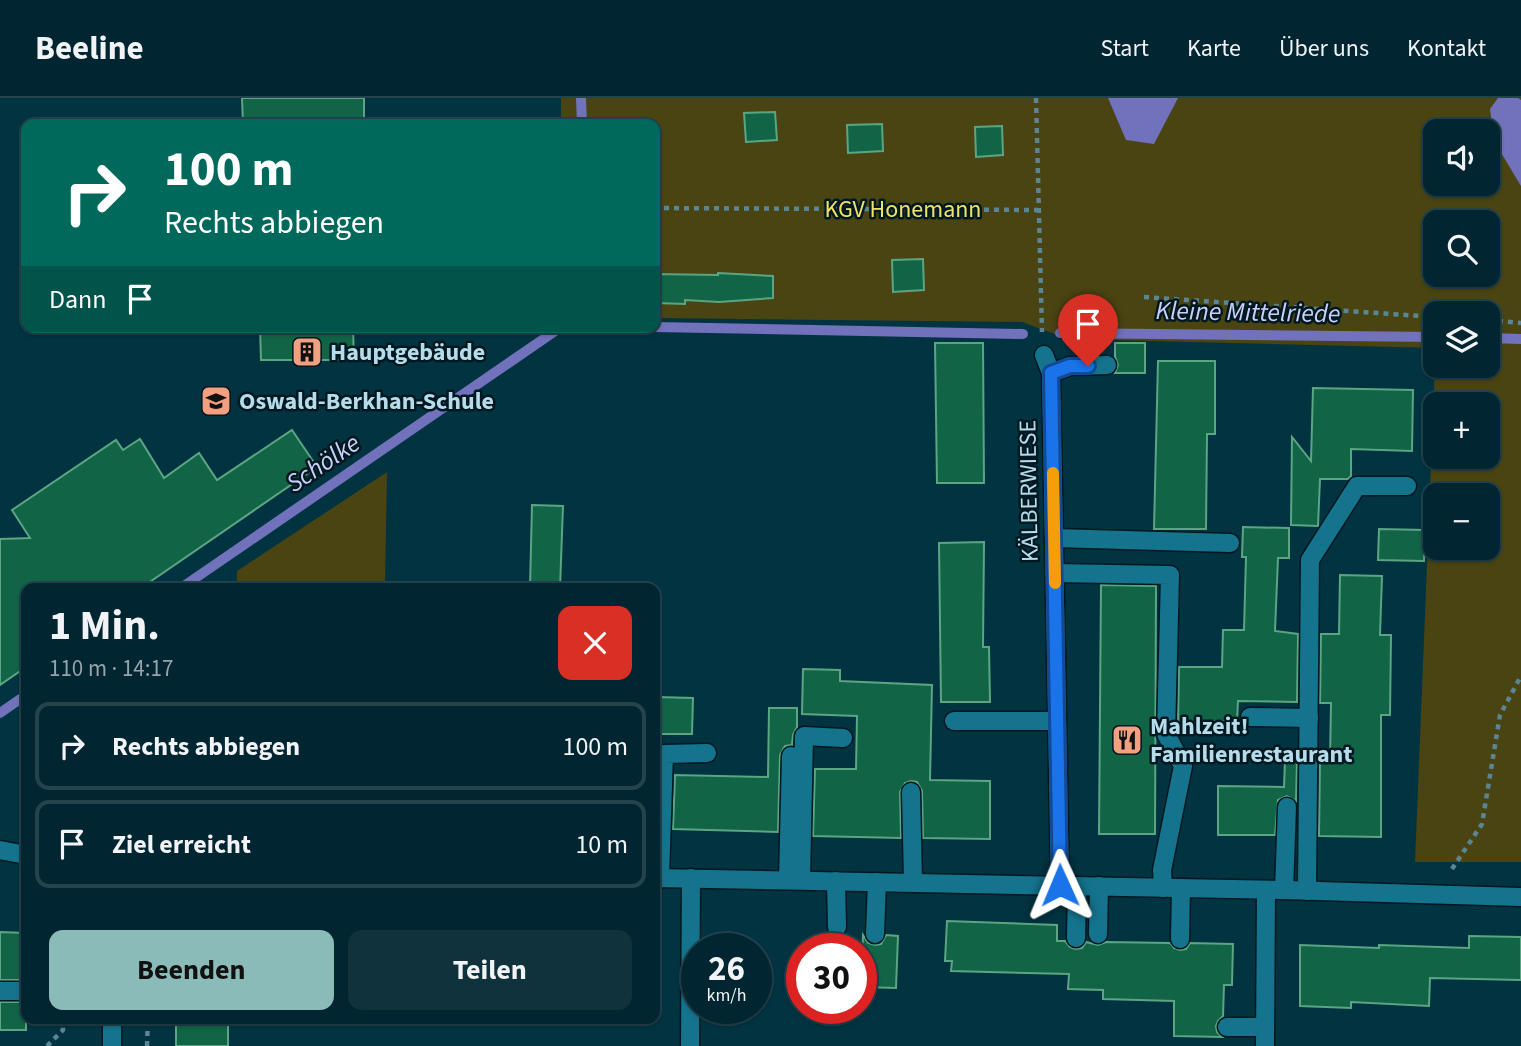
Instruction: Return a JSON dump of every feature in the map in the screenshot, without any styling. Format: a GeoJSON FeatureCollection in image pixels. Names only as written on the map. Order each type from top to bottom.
{"type":"FeatureCollection","features":[{"type":"Feature","properties":{"kind":"street","name":"KÄLBERWIESE"},"geometry":{"type":"LineString","coordinates":[[1044,355],[1051,373],[1057,721],[1069,885],[1076,938]]}},
{"type":"Feature","properties":{"kind":"street"},"geometry":{"type":"LineString","coordinates":[[1051,373],[1070,366],[1107,365]]}},
{"type":"Feature","properties":{"kind":"street"},"geometry":{"type":"LineString","coordinates":[[1307,891],[1310,560],[1356,486],[1407,486]]}},
{"type":"Feature","properties":{"kind":"street"},"geometry":{"type":"LineString","coordinates":[[1054,538],[1230,542]]}},
{"type":"Feature","properties":{"kind":"street"},"geometry":{"type":"LineString","coordinates":[[1055,573],[1170,575],[1166,734],[1183,766],[1162,870],[1172,888],[1180,939]]}},
{"type":"Feature","properties":{"kind":"street"},"geometry":{"type":"LineString","coordinates":[[1250,717],[1309,718]]}},
{"type":"Feature","properties":{"kind":"street"},"geometry":{"type":"LineString","coordinates":[[954,721],[1057,721]]}},
{"type":"Feature","properties":{"kind":"street"},"geometry":{"type":"LineString","coordinates":[[795,880],[804,736],[843,738]]}},
{"type":"Feature","properties":{"kind":"street"},"geometry":{"type":"LineString","coordinates":[[660,825],[664,754],[706,753]]}},
{"type":"Feature","properties":{"kind":"street"},"geometry":{"type":"LineString","coordinates":[[791,756],[795,880]]}},
{"type":"Feature","properties":{"kind":"street"},"geometry":{"type":"LineString","coordinates":[[911,792],[913,882]]}},
{"type":"Feature","properties":{"kind":"street"},"geometry":{"type":"LineString","coordinates":[[1265,1046],[1275,890],[1287,807]]}},
{"type":"Feature","properties":{"kind":"street"},"geometry":{"type":"LineString","coordinates":[[0,850],[21,854]]}},
{"type":"Feature","properties":{"kind":"street"},"geometry":{"type":"LineString","coordinates":[[660,878],[1521,897]]}},
{"type":"Feature","properties":{"kind":"street"},"geometry":{"type":"LineString","coordinates":[[690,1046],[691,878]]}},
{"type":"Feature","properties":{"kind":"street"},"geometry":{"type":"LineString","coordinates":[[836,881],[837,927]]}},
{"type":"Feature","properties":{"kind":"street"},"geometry":{"type":"LineString","coordinates":[[875,933],[877,882]]}},
{"type":"Feature","properties":{"kind":"street"},"geometry":{"type":"LineString","coordinates":[[1098,934],[1099,886]]}},
{"type":"Feature","properties":{"kind":"street"},"geometry":{"type":"LineString","coordinates":[[0,991],[21,991]]}},
{"type":"Feature","properties":{"kind":"street"},"geometry":{"type":"LineString","coordinates":[[112,1024],[112,1046]]}},
{"type":"Feature","properties":{"kind":"street"},"geometry":{"type":"LineString","coordinates":[[1227,1027],[1265,1027]]}},
{"type":"Feature","properties":{"kind":"path"},"geometry":{"type":"LineString","coordinates":[[1036,98],[1040,313],[1044,355]]}},
{"type":"Feature","properties":{"kind":"path"},"geometry":{"type":"LineString","coordinates":[[660,208],[1038,210]]}},
{"type":"Feature","properties":{"kind":"path"},"geometry":{"type":"LineString","coordinates":[[1144,297],[1423,316]]}},
{"type":"Feature","properties":{"kind":"path"},"geometry":{"type":"LineString","coordinates":[[1500,321],[1521,323]]}},
{"type":"Feature","properties":{"kind":"path"},"geometry":{"type":"LineString","coordinates":[[1450,873],[1482,824],[1500,715],[1521,676]]}},
{"type":"Feature","properties":{"kind":"path"},"geometry":{"type":"LineString","coordinates":[[47,1046],[63,1030],[63,1024]]}},
{"type":"Feature","properties":{"kind":"path"},"geometry":{"type":"LineString","coordinates":[[148,1024],[148,1046]]}},
{"type":"Feature","properties":{"kind":"green space","name":"KGV Honemann"},"geometry":{"type":"Polygon","coordinates":[[[561,98],[1521,98],[1521,862],[1415,862],[1427,560],[1500,560],[1500,483],[1430,483],[1431,469],[1500,469],[1500,392],[1434,392],[1435,378],[1500,378],[1500,301],[1423,301],[1423,348],[1068,339],[1022,322],[660,318],[660,119],[561,119],[561,98]]]}},
{"type":"Feature","properties":{"kind":"green space"},"geometry":{"type":"Polygon","coordinates":[[[387,472],[385,583],[237,583],[237,571],[387,472]]]}},
{"type":"Feature","properties":{"kind":"shaded area"},"geometry":{"type":"Polygon","coordinates":[[[1108,98],[1178,98],[1154,144],[1126,140],[1108,98]]]}},
{"type":"Feature","properties":{"kind":"shaded area"},"geometry":{"type":"Polygon","coordinates":[[[1498,98],[1521,100],[1521,186],[1500,151],[1500,119],[1491,119],[1490,109],[1498,98]]]}},
{"type":"Feature","properties":{"kind":"building"},"geometry":{"type":"Polygon","coordinates":[[[242,98],[364,98],[364,119],[243,119],[242,98]]]}},
{"type":"Feature","properties":{"kind":"building"},"geometry":{"type":"Polygon","coordinates":[[[775,112],[777,140],[746,142],[744,113],[775,112]]]}},
{"type":"Feature","properties":{"kind":"building"},"geometry":{"type":"Polygon","coordinates":[[[882,124],[883,151],[848,153],[847,125],[882,124]]]}},
{"type":"Feature","properties":{"kind":"building"},"geometry":{"type":"Polygon","coordinates":[[[1002,126],[1003,155],[976,157],[975,127],[1002,126]]]}},
{"type":"Feature","properties":{"kind":"building"},"geometry":{"type":"Polygon","coordinates":[[[923,259],[924,290],[893,292],[892,260],[923,259]]]}},
{"type":"Feature","properties":{"kind":"building"},"geometry":{"type":"Polygon","coordinates":[[[660,274],[773,276],[773,298],[660,303],[660,274]]]}},
{"type":"Feature","properties":{"kind":"building","name":"Hauptgebäude"},"geometry":{"type":"Polygon","coordinates":[[[260,333],[353,333],[354,360],[261,360],[260,333]]]}},
{"type":"Feature","properties":{"kind":"building"},"geometry":{"type":"Polygon","coordinates":[[[935,343],[983,343],[984,483],[937,483],[935,343]]]}},
{"type":"Feature","properties":{"kind":"building"},"geometry":{"type":"Polygon","coordinates":[[[1115,343],[1145,343],[1145,373],[1115,373],[1118,365],[1115,343]]]}},
{"type":"Feature","properties":{"kind":"building"},"geometry":{"type":"Polygon","coordinates":[[[1158,361],[1215,361],[1215,434],[1207,434],[1206,529],[1154,529],[1158,361]]]}},
{"type":"Feature","properties":{"kind":"building"},"geometry":{"type":"Polygon","coordinates":[[[1313,388],[1413,390],[1412,451],[1351,449],[1351,476],[1348,479],[1320,479],[1318,526],[1291,525],[1292,437],[1311,461],[1313,388]]]}},
{"type":"Feature","properties":{"kind":"building"},"geometry":{"type":"Polygon","coordinates":[[[292,430],[317,467],[148,583],[21,583],[21,670],[0,685],[0,539],[30,538],[12,510],[116,440],[123,450],[140,439],[164,478],[199,453],[217,480],[292,430]]]}},
{"type":"Feature","properties":{"kind":"building"},"geometry":{"type":"Polygon","coordinates":[[[532,505],[563,506],[560,583],[530,583],[532,505]]]}},
{"type":"Feature","properties":{"kind":"building"},"geometry":{"type":"Polygon","coordinates":[[[1243,527],[1289,528],[1289,558],[1278,558],[1275,631],[1298,634],[1297,702],[1238,701],[1237,722],[1206,721],[1206,726],[1178,726],[1179,667],[1222,667],[1223,630],[1244,630],[1246,557],[1242,557],[1243,527]]]}},
{"type":"Feature","properties":{"kind":"building"},"geometry":{"type":"Polygon","coordinates":[[[1379,529],[1423,530],[1424,561],[1378,560],[1379,529]]]}},
{"type":"Feature","properties":{"kind":"building"},"geometry":{"type":"Polygon","coordinates":[[[984,542],[983,647],[989,647],[990,702],[941,702],[939,543],[984,542]]]}},
{"type":"Feature","properties":{"kind":"building"},"geometry":{"type":"Polygon","coordinates":[[[1340,575],[1382,576],[1380,635],[1391,635],[1390,715],[1381,715],[1381,837],[1319,836],[1320,760],[1330,760],[1331,703],[1320,703],[1321,634],[1339,634],[1340,575]]]}},
{"type":"Feature","properties":{"kind":"building"},"geometry":{"type":"Polygon","coordinates":[[[1101,585],[1156,586],[1155,834],[1099,834],[1101,585]]]}},
{"type":"Feature","properties":{"kind":"building"},"geometry":{"type":"Polygon","coordinates":[[[803,669],[840,670],[840,681],[932,685],[930,780],[990,781],[990,839],[923,838],[922,791],[917,782],[911,781],[905,783],[900,792],[901,838],[813,836],[815,769],[856,769],[857,716],[802,714],[803,669]]]}},
{"type":"Feature","properties":{"kind":"building"},"geometry":{"type":"Polygon","coordinates":[[[660,697],[693,698],[692,734],[660,734],[660,697]]]}},
{"type":"Feature","properties":{"kind":"building"},"geometry":{"type":"Polygon","coordinates":[[[769,708],[797,708],[797,727],[792,745],[785,746],[780,755],[778,832],[673,829],[675,775],[768,777],[769,708]]]}},
{"type":"Feature","properties":{"kind":"building"},"geometry":{"type":"Polygon","coordinates":[[[1297,760],[1296,801],[1287,796],[1278,800],[1275,835],[1218,835],[1218,786],[1284,787],[1285,761],[1297,760]]]}},
{"type":"Feature","properties":{"kind":"building"},"geometry":{"type":"Polygon","coordinates":[[[947,921],[1057,925],[1057,941],[1065,941],[1075,949],[1082,948],[1086,942],[1098,945],[1106,942],[1170,943],[1180,950],[1186,949],[1190,943],[1233,944],[1232,985],[1224,985],[1223,1016],[1216,1026],[1222,1037],[1174,1036],[1174,1001],[1103,999],[1103,990],[1068,989],[1069,974],[951,971],[952,961],[945,961],[947,921]]]}},
{"type":"Feature","properties":{"kind":"building"},"geometry":{"type":"Polygon","coordinates":[[[0,932],[21,933],[21,980],[0,980],[0,932]]]}},
{"type":"Feature","properties":{"kind":"building"},"geometry":{"type":"Polygon","coordinates":[[[886,935],[898,936],[896,988],[877,987],[877,945],[881,944],[886,935]]]}},
{"type":"Feature","properties":{"kind":"building"},"geometry":{"type":"Polygon","coordinates":[[[1469,936],[1521,937],[1521,980],[1430,978],[1429,1006],[1351,1002],[1351,1008],[1300,1006],[1300,945],[1469,948],[1469,936]]]}},
{"type":"Feature","properties":{"kind":"building"},"geometry":{"type":"Polygon","coordinates":[[[0,1002],[21,1002],[21,1024],[26,1024],[26,1030],[0,1030],[0,1002]]]}},
{"type":"Feature","properties":{"kind":"building"},"geometry":{"type":"Polygon","coordinates":[[[176,1024],[228,1024],[228,1046],[176,1046],[176,1024]]]}},
{"type":"Feature","properties":{"kind":"waterway"},"geometry":{"type":"LineString","coordinates":[[581,98],[582,119]]}},
{"type":"Feature","properties":{"kind":"waterway","name":"Kleine Mittelriede"},"geometry":{"type":"LineString","coordinates":[[660,327],[1023,334]]}},
{"type":"Feature","properties":{"kind":"waterway","name":"Schölke"},"geometry":{"type":"LineString","coordinates":[[188,583],[552,333]]}},
{"type":"Feature","properties":{"kind":"waterway","name":"Kleine Mittelriede"},"geometry":{"type":"LineString","coordinates":[[1060,333],[1423,337]]}},
{"type":"Feature","properties":{"kind":"waterway","name":"Kleine Mittelriede"},"geometry":{"type":"LineString","coordinates":[[1500,338],[1521,339]]}},
{"type":"Feature","properties":{"kind":"waterway","name":"Schölke"},"geometry":{"type":"LineString","coordinates":[[0,713],[21,698]]}},
{"type":"Feature","properties":{"kind":"slow traffic"},"geometry":{"type":"LineString","coordinates":[[1053,473],[1055,583]]}},
{"type":"Feature","properties":{"kind":"place","name":"Hauptgebäude"},"geometry":{"type":"Point","coordinates":[307,352]}},
{"type":"Feature","properties":{"kind":"place","name":"Oswald-Berkhan-Schule"},"geometry":{"type":"Point","coordinates":[216,401]}},
{"type":"Feature","properties":{"kind":"place","name":"Mahlzeit! Familienrestaurant"},"geometry":{"type":"Point","coordinates":[1127,740]}},
{"type":"Feature","properties":{"kind":"route"},"geometry":{"type":"LineString","coordinates":[[1060,885],[1051,373],[1070,366],[1088,366]]}}]}
